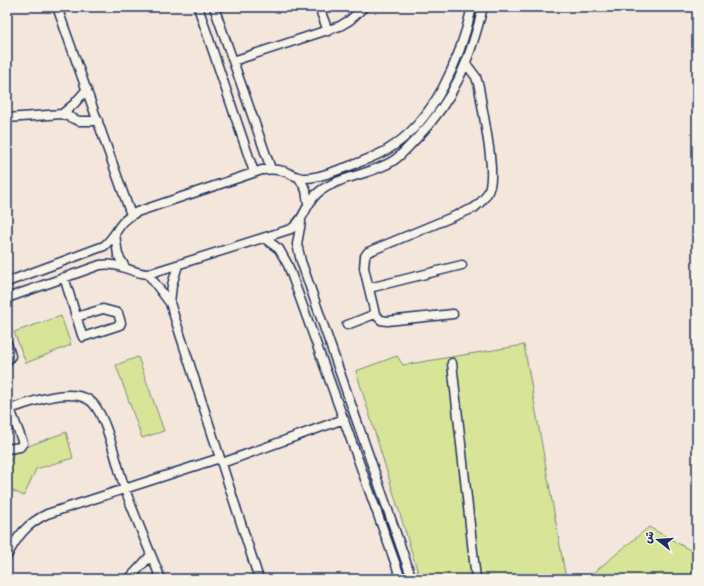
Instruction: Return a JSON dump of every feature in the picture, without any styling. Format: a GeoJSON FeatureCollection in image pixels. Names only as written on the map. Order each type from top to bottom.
{"type":"FeatureCollection","features":[{"type":"Feature","properties":{"kind":"street"},"geometry":{"type":"LineString","coordinates":[[57,7],[131,215]]}},
{"type":"Feature","properties":{"kind":"street"},"geometry":{"type":"LineString","coordinates":[[198,7],[254,172]]}},
{"type":"Feature","properties":{"kind":"street"},"geometry":{"type":"LineString","coordinates":[[214,7],[271,169]]}},
{"type":"Feature","properties":{"kind":"street"},"geometry":{"type":"LineString","coordinates":[[320,7],[328,31]]}},
{"type":"Feature","properties":{"kind":"street"},"geometry":{"type":"LineString","coordinates":[[233,61],[328,31],[350,20],[364,7]]}},
{"type":"Feature","properties":{"kind":"street"},"geometry":{"type":"LineString","coordinates":[[7,282],[97,250],[104,246],[115,234],[120,223],[131,215],[254,172],[271,169],[285,172],[299,178],[323,175],[364,161],[387,150],[397,143],[418,121],[436,97],[454,66],[462,44],[472,7]]}},
{"type":"Feature","properties":{"kind":"street"},"geometry":{"type":"LineString","coordinates":[[412,579],[302,267],[297,244],[302,219],[308,204],[313,197],[327,187],[393,161],[404,152],[439,113],[450,97],[466,65],[483,7]]}},
{"type":"Feature","properties":{"kind":"street"},"geometry":{"type":"LineString","coordinates":[[453,314],[387,321],[381,320],[375,314],[364,262],[368,252],[474,208],[482,202],[487,195],[491,174],[479,87],[476,77],[466,65]]}},
{"type":"Feature","properties":{"kind":"street"},"geometry":{"type":"LineString","coordinates":[[62,114],[74,104],[87,89]]}},
{"type":"Feature","properties":{"kind":"street"},"geometry":{"type":"LineString","coordinates":[[7,118],[62,114],[79,120],[98,121]]}},
{"type":"Feature","properties":{"kind":"street"},"geometry":{"type":"LineString","coordinates":[[323,175],[320,181],[321,184],[327,187]]}},
{"type":"Feature","properties":{"kind":"street"},"geometry":{"type":"LineString","coordinates":[[299,178],[306,190],[308,204]]}},
{"type":"Feature","properties":{"kind":"street"},"geometry":{"type":"LineString","coordinates":[[7,298],[100,265],[116,264],[148,274],[291,229],[302,219]]}},
{"type":"Feature","properties":{"kind":"street"},"geometry":{"type":"LineString","coordinates":[[115,234],[118,255],[125,267]]}},
{"type":"Feature","properties":{"kind":"street"},"geometry":{"type":"LineString","coordinates":[[264,238],[279,249],[290,272],[401,579]]}},
{"type":"Feature","properties":{"kind":"street"},"geometry":{"type":"LineString","coordinates":[[170,303],[172,285],[178,265]]}},
{"type":"Feature","properties":{"kind":"street"},"geometry":{"type":"LineString","coordinates":[[369,288],[462,265]]}},
{"type":"Feature","properties":{"kind":"street"},"geometry":{"type":"LineString","coordinates":[[290,272],[302,267]]}},
{"type":"Feature","properties":{"kind":"street"},"geometry":{"type":"LineString","coordinates":[[148,274],[170,303],[259,579]]}},
{"type":"Feature","properties":{"kind":"street"},"geometry":{"type":"LineString","coordinates":[[64,277],[76,317],[84,337],[122,323],[118,313],[104,309],[76,317]]}},
{"type":"Feature","properties":{"kind":"street"},"geometry":{"type":"LineString","coordinates":[[347,325],[375,314]]}},
{"type":"Feature","properties":{"kind":"street"},"geometry":{"type":"LineString","coordinates":[[7,343],[11,356],[7,361]]}},
{"type":"Feature","properties":{"kind":"street"},"geometry":{"type":"LineString","coordinates":[[452,363],[476,579]]}},
{"type":"Feature","properties":{"kind":"street"},"geometry":{"type":"LineString","coordinates":[[7,449],[20,447],[23,443],[8,410],[57,396],[76,395],[88,399],[93,403],[102,418],[125,490],[161,579]]}},
{"type":"Feature","properties":{"kind":"street"},"geometry":{"type":"LineString","coordinates":[[7,556],[23,530],[34,520],[47,514],[221,460],[344,419]]}},
{"type":"Feature","properties":{"kind":"street"},"geometry":{"type":"LineString","coordinates":[[129,579],[151,555]]}},
{"type":"Feature","properties":{"kind":"street"},"geometry":{"type":"LineString","coordinates":[[392,579],[398,570]]}},
{"type":"Feature","properties":{"kind":"green space"},"geometry":{"type":"Polygon","coordinates":[[[61,316],[71,345],[26,363],[14,332],[61,316]]]}},
{"type":"Feature","properties":{"kind":"green space"},"geometry":{"type":"Polygon","coordinates":[[[524,345],[566,579],[420,579],[356,371],[397,356],[403,365],[524,345]]]}},
{"type":"Feature","properties":{"kind":"green space"},"geometry":{"type":"Polygon","coordinates":[[[138,357],[164,431],[142,438],[116,365],[138,357]]]}},
{"type":"Feature","properties":{"kind":"green space"},"geometry":{"type":"Polygon","coordinates":[[[66,432],[73,458],[36,469],[24,496],[7,488],[7,467],[15,451],[66,432]]]}},
{"type":"Feature","properties":{"kind":"green space"},"geometry":{"type":"Polygon","coordinates":[[[649,527],[697,554],[697,579],[586,579],[649,527]]]}}]}
